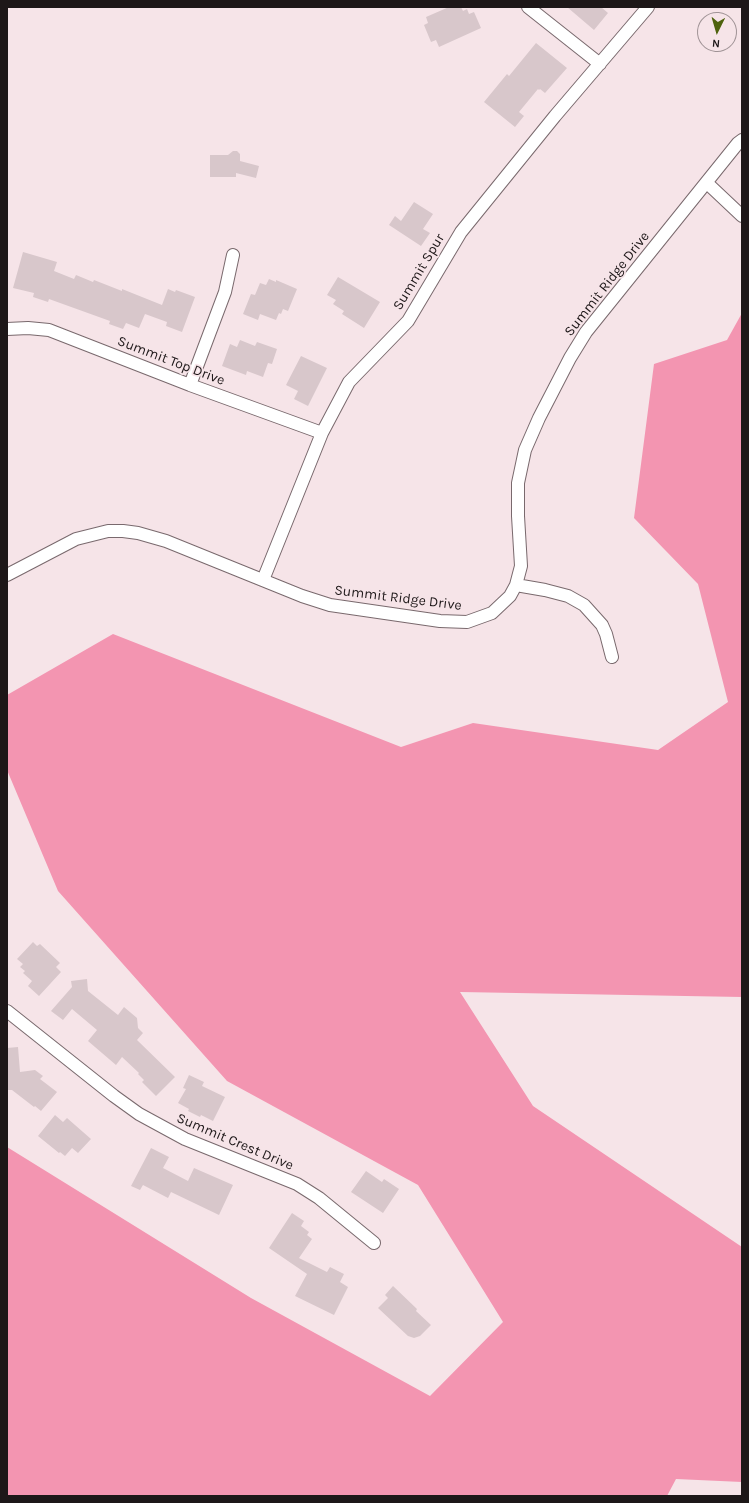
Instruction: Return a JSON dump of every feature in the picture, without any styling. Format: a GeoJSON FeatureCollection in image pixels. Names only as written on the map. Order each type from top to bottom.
{"type":"FeatureCollection","features":[{"type":"Feature","properties":{"kind":"street"},"geometry":{"type":"LineString","coordinates":[[528,7],[600,64]]}},
{"type":"Feature","properties":{"kind":"street","name":"Summit Spur"},"geometry":{"type":"LineString","coordinates":[[263,580],[322,433],[349,382],[408,321],[461,232],[555,116],[648,7]]}},
{"type":"Feature","properties":{"kind":"street","name":"Summit Ridge Drive"},"geometry":{"type":"LineString","coordinates":[[7,575],[76,539],[97,533],[123,531],[138,533],[166,541],[330,605],[440,621],[467,622],[492,613],[510,596],[516,586],[521,566],[518,483],[525,450],[539,418],[570,358],[586,332],[738,143],[742,140]]}},
{"type":"Feature","properties":{"kind":"street"},"geometry":{"type":"LineString","coordinates":[[707,183],[742,216]]}},
{"type":"Feature","properties":{"kind":"street"},"geometry":{"type":"LineString","coordinates":[[190,385],[224,292],[233,255]]}},
{"type":"Feature","properties":{"kind":"street","name":"Summit Top Drive"},"geometry":{"type":"LineString","coordinates":[[7,328],[49,330],[190,385],[322,433]]}},
{"type":"Feature","properties":{"kind":"street"},"geometry":{"type":"LineString","coordinates":[[516,586],[544,590],[568,596],[584,605],[602,625],[609,643],[612,657]]}},
{"type":"Feature","properties":{"kind":"street","name":"Summit Crest Drive"},"geometry":{"type":"LineString","coordinates":[[7,1011],[139,1114],[185,1139],[297,1184],[319,1198],[374,1243]]}},
{"type":"Feature","properties":{"kind":"shaded area"},"geometry":{"type":"Polygon","coordinates":[[[742,313],[742,997],[460,992],[533,1106],[742,1247],[742,1482],[676,1479],[667,1496],[7,1496],[7,1147],[251,1298],[430,1396],[503,1322],[418,1185],[227,1081],[58,891],[7,770],[7,695],[113,634],[401,747],[473,723],[658,750],[728,702],[698,584],[634,518],[654,364],[727,340],[742,313]]]}},
{"type":"Feature","properties":{"kind":"building"},"geometry":{"type":"Polygon","coordinates":[[[449,7],[461,7],[463,11],[467,9],[469,14],[474,12],[481,28],[439,47],[436,40],[431,42],[424,25],[428,23],[426,17],[449,7]]]}},
{"type":"Feature","properties":{"kind":"building"},"geometry":{"type":"Polygon","coordinates":[[[567,7],[601,7],[608,13],[594,30],[567,7]]]}},
{"type":"Feature","properties":{"kind":"building"},"geometry":{"type":"Polygon","coordinates":[[[536,43],[567,68],[545,93],[538,89],[519,112],[524,116],[515,127],[484,102],[507,74],[509,76],[536,43]]]}},
{"type":"Feature","properties":{"kind":"building"},"geometry":{"type":"Polygon","coordinates":[[[233,151],[237,151],[240,154],[240,161],[259,166],[256,178],[236,173],[236,177],[210,177],[210,155],[228,155],[233,151]]]}},
{"type":"Feature","properties":{"kind":"building"},"geometry":{"type":"Polygon","coordinates":[[[414,202],[433,214],[423,229],[430,233],[421,246],[389,225],[395,216],[401,221],[414,202]]]}},
{"type":"Feature","properties":{"kind":"building"},"geometry":{"type":"Polygon","coordinates":[[[23,252],[57,262],[54,271],[74,279],[76,275],[93,282],[94,280],[122,291],[122,289],[162,305],[168,289],[175,292],[176,290],[195,297],[182,332],[166,326],[167,322],[145,314],[139,328],[126,323],[123,329],[109,324],[110,321],[49,299],[48,302],[33,297],[34,293],[13,288],[23,252]]]}},
{"type":"Feature","properties":{"kind":"building"},"geometry":{"type":"Polygon","coordinates":[[[338,277],[380,302],[364,328],[342,314],[344,311],[333,304],[336,300],[327,295],[338,277]]]}},
{"type":"Feature","properties":{"kind":"building"},"geometry":{"type":"Polygon","coordinates":[[[269,279],[276,282],[276,280],[297,289],[288,311],[283,309],[281,314],[279,313],[276,320],[260,314],[258,320],[243,314],[251,294],[255,295],[260,283],[266,285],[269,279]]]}},
{"type":"Feature","properties":{"kind":"building"},"geometry":{"type":"Polygon","coordinates":[[[240,340],[255,346],[257,342],[277,349],[272,364],[268,363],[263,377],[247,371],[246,375],[222,366],[230,344],[237,347],[240,340]]]}},
{"type":"Feature","properties":{"kind":"building"},"geometry":{"type":"Polygon","coordinates":[[[301,356],[327,368],[308,406],[294,399],[298,391],[286,385],[301,356]]]}},
{"type":"Feature","properties":{"kind":"building"},"geometry":{"type":"Polygon","coordinates":[[[33,942],[37,946],[40,944],[60,963],[56,967],[61,972],[39,996],[28,986],[32,981],[23,973],[25,971],[20,967],[23,964],[17,959],[33,942]]]}},
{"type":"Feature","properties":{"kind":"building"},"geometry":{"type":"Polygon","coordinates":[[[87,979],[88,991],[118,1015],[124,1007],[137,1018],[138,1028],[143,1033],[137,1040],[175,1077],[156,1096],[142,1082],[144,1080],[138,1074],[139,1073],[122,1057],[116,1065],[88,1041],[97,1030],[72,1009],[63,1020],[51,1011],[72,987],[71,981],[87,979]]]}},
{"type":"Feature","properties":{"kind":"building"},"geometry":{"type":"Polygon","coordinates":[[[18,1047],[20,1072],[35,1070],[43,1076],[40,1079],[57,1092],[41,1111],[12,1090],[7,1090],[7,1048],[18,1047]]]}},
{"type":"Feature","properties":{"kind":"building"},"geometry":{"type":"Polygon","coordinates":[[[189,1075],[204,1082],[202,1086],[225,1097],[213,1121],[188,1111],[189,1109],[178,1103],[186,1089],[183,1088],[189,1075]]]}},
{"type":"Feature","properties":{"kind":"building"},"geometry":{"type":"Polygon","coordinates":[[[55,1115],[63,1122],[67,1118],[91,1139],[78,1153],[72,1148],[65,1156],[38,1136],[55,1115]]]}},
{"type":"Feature","properties":{"kind":"building"},"geometry":{"type":"Polygon","coordinates":[[[151,1148],[169,1157],[163,1168],[188,1181],[194,1168],[233,1185],[219,1215],[171,1192],[168,1198],[143,1185],[140,1190],[131,1186],[151,1148]]]}},
{"type":"Feature","properties":{"kind":"building"},"geometry":{"type":"Polygon","coordinates":[[[366,1171],[382,1182],[384,1179],[399,1189],[383,1213],[351,1192],[366,1171]]]}},
{"type":"Feature","properties":{"kind":"building"},"geometry":{"type":"Polygon","coordinates":[[[292,1213],[304,1221],[301,1226],[309,1232],[307,1235],[312,1239],[299,1258],[327,1272],[330,1267],[344,1274],[340,1282],[348,1287],[334,1315],[295,1296],[307,1274],[269,1248],[292,1213]]]}},
{"type":"Feature","properties":{"kind":"building"},"geometry":{"type":"Polygon","coordinates":[[[393,1286],[431,1325],[420,1336],[414,1338],[408,1336],[378,1308],[388,1298],[385,1295],[393,1286]]]}}]}
